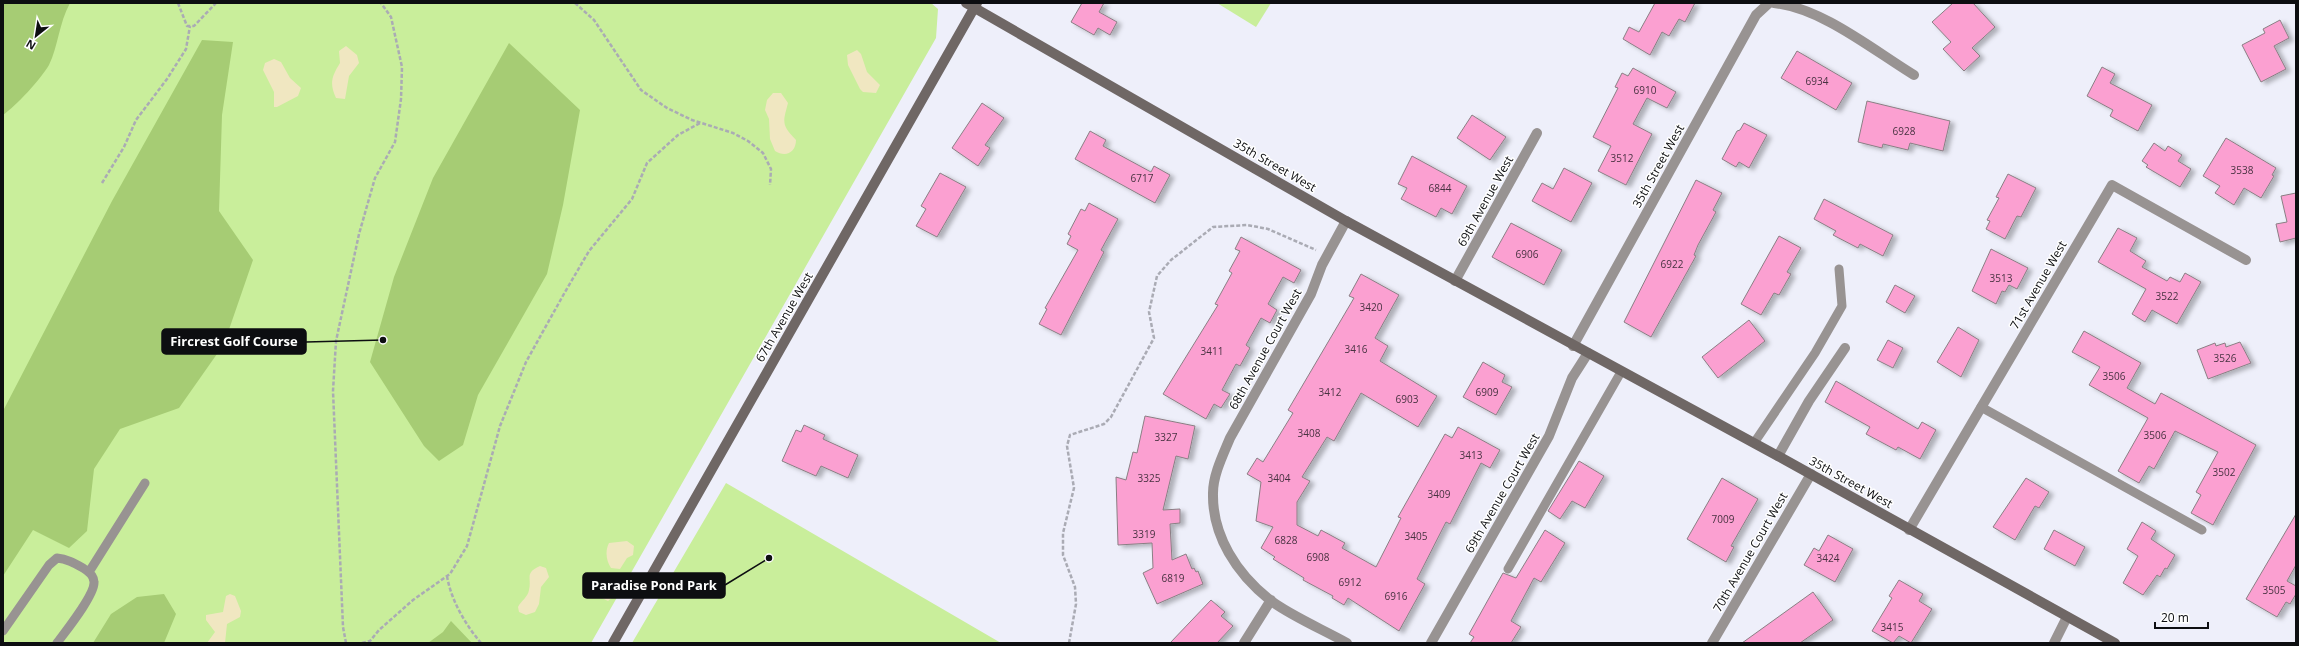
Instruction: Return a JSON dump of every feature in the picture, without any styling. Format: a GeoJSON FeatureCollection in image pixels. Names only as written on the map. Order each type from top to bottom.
{"type":"FeatureCollection","features":[{"type":"Feature","properties":{"kind":"street","name":"35th Street West"},"geometry":{"type":"LineString","coordinates":[[1573,346],[1756,15],[1769,3]]}},
{"type":"Feature","properties":{"kind":"street"},"geometry":{"type":"LineString","coordinates":[[1774,3],[1791,5],[1821,17],[1914,75]]}},
{"type":"Feature","properties":{"kind":"street","name":"35th Street West"},"geometry":{"type":"LineString","coordinates":[[973,5],[1346,221],[1573,346],[1811,474],[1909,530],[2115,643]]}},
{"type":"Feature","properties":{"kind":"street","name":"67th Avenue West"},"geometry":{"type":"LineString","coordinates":[[613,643],[973,5]]}},
{"type":"Feature","properties":{"kind":"street","name":"69th Avenue West"},"geometry":{"type":"LineString","coordinates":[[1455,281],[1537,133]]}},
{"type":"Feature","properties":{"kind":"street","name":"71st Avenue West"},"geometry":{"type":"LineString","coordinates":[[1909,530],[2112,185],[2246,260]]}},
{"type":"Feature","properties":{"kind":"street","name":"68th Avenue Court West"},"geometry":{"type":"LineString","coordinates":[[1346,221],[1327,256],[1311,294],[1230,438],[1220,462],[1213,493],[1215,515],[1229,555],[1246,577],[1270,600],[1347,643]]}},
{"type":"Feature","properties":{"kind":"street"},"geometry":{"type":"LineString","coordinates":[[1778,456],[1809,401],[1845,348]]}},
{"type":"Feature","properties":{"kind":"street","name":"69th Avenue Court West"},"geometry":{"type":"LineString","coordinates":[[1430,643],[1549,436],[1572,378],[1588,353]]}},
{"type":"Feature","properties":{"kind":"street","name":"70th Avenue Court West"},"geometry":{"type":"LineString","coordinates":[[1712,643],[1811,474]]}},
{"type":"Feature","properties":{"kind":"street"},"geometry":{"type":"LineString","coordinates":[[1244,643],[1270,600]]}},
{"type":"Feature","properties":{"kind":"street"},"geometry":{"type":"LineString","coordinates":[[2054,643],[2067,617]]}},
{"type":"Feature","properties":{"kind":"lane"},"geometry":{"type":"LineString","coordinates":[[1754,443],[1815,353],[1842,306],[1839,269]]}},
{"type":"Feature","properties":{"kind":"lane"},"geometry":{"type":"LineString","coordinates":[[1508,569],[1621,372]]}},
{"type":"Feature","properties":{"kind":"lane"},"geometry":{"type":"LineString","coordinates":[[1981,408],[2202,530]]}},
{"type":"Feature","properties":{"kind":"lane"},"geometry":{"type":"LineString","coordinates":[[89,572],[145,483]]}},
{"type":"Feature","properties":{"kind":"lane"},"geometry":{"type":"LineString","coordinates":[[3,631],[49,565],[57,558],[74,562],[89,572],[94,581],[93,588],[78,615],[57,643]]}},
{"type":"Feature","properties":{"kind":"path"},"geometry":{"type":"LineString","coordinates":[[178,3],[187,26],[194,26],[216,3]]}},
{"type":"Feature","properties":{"kind":"path"},"geometry":{"type":"LineString","coordinates":[[346,643],[343,627],[334,391],[336,341],[359,234],[375,178],[395,142],[401,99],[402,67],[391,17],[381,3]]}},
{"type":"Feature","properties":{"kind":"path"},"geometry":{"type":"LineString","coordinates":[[575,3],[594,20],[641,90],[667,108],[700,123],[733,133],[763,153],[771,169],[770,185]]}},
{"type":"Feature","properties":{"kind":"path"},"geometry":{"type":"LineString","coordinates":[[102,183],[124,147],[136,120],[167,79],[186,49],[190,26]]}},
{"type":"Feature","properties":{"kind":"path"},"geometry":{"type":"LineString","coordinates":[[362,643],[370,642],[379,630],[413,600],[447,576],[467,546],[500,426],[526,362],[561,298],[589,251],[632,199],[647,163],[678,135],[700,123]]}},
{"type":"Feature","properties":{"kind":"path"},"geometry":{"type":"LineString","coordinates":[[1069,643],[1076,604],[1075,586],[1063,556],[1063,533],[1074,488],[1067,446],[1070,435],[1104,424],[1111,417],[1154,338],[1149,312],[1157,276],[1171,260],[1213,227],[1247,224],[1268,229],[1290,237],[1327,256]]}},
{"type":"Feature","properties":{"kind":"path"},"geometry":{"type":"LineString","coordinates":[[447,576],[450,590],[470,629],[481,643]]}},
{"type":"Feature","properties":{"kind":"green space"},"geometry":{"type":"Polygon","coordinates":[[[3,3],[931,3],[938,9],[936,38],[591,643],[3,643],[3,3]]]}},
{"type":"Feature","properties":{"kind":"green space"},"geometry":{"type":"Polygon","coordinates":[[[3,3],[70,3],[63,19],[55,51],[49,65],[28,92],[3,115],[3,3]]]}},
{"type":"Feature","properties":{"kind":"green space"},"geometry":{"type":"Polygon","coordinates":[[[1217,3],[1271,3],[1256,27],[1217,3]]]}},
{"type":"Feature","properties":{"kind":"green space"},"geometry":{"type":"Polygon","coordinates":[[[202,40],[233,42],[222,115],[219,211],[253,260],[224,344],[179,408],[120,429],[94,469],[87,531],[69,548],[33,530],[3,576],[3,411],[112,201],[202,40]]]}},
{"type":"Feature","properties":{"kind":"green space"},"geometry":{"type":"Polygon","coordinates":[[[509,43],[580,110],[563,205],[547,274],[478,395],[463,445],[439,461],[424,446],[370,362],[394,277],[433,178],[509,43]]]}},
{"type":"Feature","properties":{"kind":"green space"},"geometry":{"type":"Polygon","coordinates":[[[726,483],[1001,643],[632,643],[726,483]]]}},
{"type":"Feature","properties":{"kind":"green space"},"geometry":{"type":"Polygon","coordinates":[[[164,594],[176,614],[164,643],[93,643],[111,614],[137,597],[164,594]]]}},
{"type":"Feature","properties":{"kind":"green space"},"geometry":{"type":"Polygon","coordinates":[[[451,621],[472,643],[428,643],[443,632],[451,621]]]}},
{"type":"Feature","properties":{"kind":"sand"},"geometry":{"type":"Polygon","coordinates":[[[346,46],[357,55],[359,63],[349,76],[345,99],[336,98],[332,80],[340,63],[339,51],[346,46]]]}},
{"type":"Feature","properties":{"kind":"sand"},"geometry":{"type":"Polygon","coordinates":[[[857,50],[861,54],[867,72],[880,85],[876,93],[863,92],[860,89],[848,65],[847,55],[857,50]]]}},
{"type":"Feature","properties":{"kind":"sand"},"geometry":{"type":"Polygon","coordinates":[[[274,59],[281,62],[290,78],[301,88],[298,96],[277,107],[274,107],[274,92],[263,70],[265,63],[274,59]]]}},
{"type":"Feature","properties":{"kind":"sand"},"geometry":{"type":"Polygon","coordinates":[[[773,93],[781,93],[788,103],[784,123],[788,131],[796,140],[796,144],[792,151],[786,154],[775,151],[770,139],[769,119],[765,110],[767,100],[773,93]]]}},
{"type":"Feature","properties":{"kind":"sand"},"geometry":{"type":"Polygon","coordinates":[[[627,541],[634,546],[633,555],[627,558],[620,569],[611,568],[607,556],[609,543],[627,541]]]}},
{"type":"Feature","properties":{"kind":"sand"},"geometry":{"type":"Polygon","coordinates":[[[540,566],[546,568],[549,577],[541,587],[539,604],[535,612],[526,615],[519,612],[518,607],[528,592],[530,586],[530,574],[540,566]]]}},
{"type":"Feature","properties":{"kind":"sand"},"geometry":{"type":"Polygon","coordinates":[[[606,576],[610,577],[616,584],[615,595],[608,601],[602,598],[598,586],[601,579],[606,576]]]}},
{"type":"Feature","properties":{"kind":"sand"},"geometry":{"type":"Polygon","coordinates":[[[230,594],[235,596],[241,611],[240,617],[227,624],[225,643],[207,643],[215,632],[206,620],[206,615],[223,612],[226,596],[230,594]]]}},
{"type":"Feature","properties":{"kind":"building"},"geometry":{"type":"Polygon","coordinates":[[[1082,3],[1104,3],[1099,12],[1117,22],[1110,35],[1098,28],[1094,35],[1071,22],[1082,3]]]}},
{"type":"Feature","properties":{"kind":"building"},"geometry":{"type":"Polygon","coordinates":[[[1655,3],[1695,3],[1685,22],[1679,19],[1669,36],[1662,32],[1650,55],[1623,39],[1629,27],[1639,32],[1655,3]]]}},
{"type":"Feature","properties":{"kind":"building"},"geometry":{"type":"Polygon","coordinates":[[[1953,3],[1973,3],[1995,27],[1972,48],[1980,56],[1964,71],[1943,49],[1951,42],[1932,22],[1953,3]]]}},
{"type":"Feature","properties":{"kind":"building"},"geometry":{"type":"Polygon","coordinates":[[[2280,20],[2289,38],[2274,46],[2286,69],[2261,82],[2242,45],[2265,33],[2263,29],[2280,20]]]}},
{"type":"Feature","properties":{"kind":"building"},"geometry":{"type":"Polygon","coordinates":[[[1797,51],[1852,83],[1836,110],[1781,78],[1797,51]]]}},
{"type":"Feature","properties":{"kind":"building"},"geometry":{"type":"Polygon","coordinates":[[[2102,67],[2115,74],[2110,83],[2152,105],[2138,131],[2110,116],[2113,110],[2087,96],[2102,67]]]}},
{"type":"Feature","properties":{"kind":"building"},"geometry":{"type":"Polygon","coordinates":[[[1633,68],[1676,92],[1667,108],[1647,98],[1633,124],[1652,134],[1626,185],[1598,171],[1611,146],[1593,137],[1618,88],[1615,87],[1622,73],[1628,76],[1633,68]]]}},
{"type":"Feature","properties":{"kind":"building"},"geometry":{"type":"Polygon","coordinates":[[[1867,101],[1950,121],[1943,151],[1910,143],[1908,150],[1883,144],[1882,148],[1858,142],[1867,101]]]}},
{"type":"Feature","properties":{"kind":"building"},"geometry":{"type":"Polygon","coordinates":[[[982,103],[1004,118],[985,145],[990,148],[978,166],[952,148],[982,103]]]}},
{"type":"Feature","properties":{"kind":"building"},"geometry":{"type":"Polygon","coordinates":[[[1472,115],[1506,137],[1490,160],[1457,138],[1472,115]]]}},
{"type":"Feature","properties":{"kind":"building"},"geometry":{"type":"Polygon","coordinates":[[[1744,123],[1767,135],[1749,168],[1739,162],[1736,167],[1722,159],[1737,131],[1740,130],[1744,123]]]}},
{"type":"Feature","properties":{"kind":"building"},"geometry":{"type":"Polygon","coordinates":[[[1090,131],[1106,140],[1103,146],[1151,172],[1154,166],[1170,175],[1155,203],[1075,159],[1090,131]]]}},
{"type":"Feature","properties":{"kind":"building"},"geometry":{"type":"Polygon","coordinates":[[[2226,138],[2276,168],[2272,175],[2274,176],[2261,198],[2244,188],[2234,205],[2215,193],[2220,186],[2203,176],[2226,138]]]}},
{"type":"Feature","properties":{"kind":"building"},"geometry":{"type":"Polygon","coordinates":[[[2154,143],[2165,151],[2168,146],[2182,155],[2178,161],[2191,169],[2180,187],[2146,167],[2148,165],[2142,161],[2154,143]]]}},
{"type":"Feature","properties":{"kind":"building"},"geometry":{"type":"Polygon","coordinates":[[[1412,156],[1467,186],[1452,214],[1441,208],[1436,217],[1401,199],[1407,188],[1398,184],[1412,156]]]}},
{"type":"Feature","properties":{"kind":"building"},"geometry":{"type":"Polygon","coordinates":[[[1564,168],[1592,183],[1571,222],[1532,201],[1542,183],[1553,189],[1564,168]]]}},
{"type":"Feature","properties":{"kind":"building"},"geometry":{"type":"Polygon","coordinates":[[[940,173],[966,187],[937,237],[916,226],[926,209],[921,206],[940,173]]]}},
{"type":"Feature","properties":{"kind":"building"},"geometry":{"type":"Polygon","coordinates":[[[2008,174],[2036,188],[2021,217],[2017,216],[2005,239],[1986,229],[1990,221],[1987,220],[1999,198],[1996,197],[2008,174]]]}},
{"type":"Feature","properties":{"kind":"building"},"geometry":{"type":"Polygon","coordinates":[[[1696,180],[1722,193],[1713,210],[1716,212],[1698,245],[1694,255],[1696,256],[1651,337],[1624,322],[1696,180]]]}},
{"type":"Feature","properties":{"kind":"building"},"geometry":{"type":"Polygon","coordinates":[[[2296,193],[2296,238],[2280,242],[2276,224],[2287,222],[2281,196],[2296,193]]]}},
{"type":"Feature","properties":{"kind":"building"},"geometry":{"type":"Polygon","coordinates":[[[1824,199],[1893,235],[1883,256],[1860,244],[1858,248],[1833,235],[1836,231],[1814,219],[1824,199]]]}},
{"type":"Feature","properties":{"kind":"building"},"geometry":{"type":"Polygon","coordinates":[[[1089,203],[1118,219],[1101,250],[1104,252],[1061,335],[1039,324],[1047,309],[1045,308],[1078,250],[1067,244],[1071,236],[1068,234],[1081,209],[1085,211],[1089,203]]]}},
{"type":"Feature","properties":{"kind":"building"},"geometry":{"type":"Polygon","coordinates":[[[1511,223],[1562,250],[1544,285],[1492,257],[1511,223]]]}},
{"type":"Feature","properties":{"kind":"building"},"geometry":{"type":"Polygon","coordinates":[[[2118,228],[2137,238],[2130,251],[2146,261],[2142,267],[2167,281],[2170,277],[2180,282],[2185,273],[2201,282],[2177,324],[2152,310],[2145,322],[2132,314],[2146,289],[2098,262],[2118,228]]]}},
{"type":"Feature","properties":{"kind":"building"},"geometry":{"type":"Polygon","coordinates":[[[1779,236],[1801,248],[1787,272],[1791,274],[1779,295],[1774,293],[1761,315],[1741,304],[1779,236]]]}},
{"type":"Feature","properties":{"kind":"building"},"geometry":{"type":"Polygon","coordinates":[[[1241,237],[1301,270],[1294,283],[1283,277],[1268,304],[1277,310],[1270,323],[1261,318],[1246,345],[1250,348],[1240,366],[1236,364],[1222,390],[1230,394],[1221,408],[1214,404],[1206,419],[1163,394],[1218,305],[1215,304],[1232,273],[1229,271],[1240,251],[1235,249],[1241,237]]]}},
{"type":"Feature","properties":{"kind":"building"},"geometry":{"type":"Polygon","coordinates":[[[1991,249],[2028,268],[2017,289],[2009,285],[2005,292],[2002,291],[1996,304],[1972,291],[1991,249]]]}},
{"type":"Feature","properties":{"kind":"building"},"geometry":{"type":"Polygon","coordinates":[[[1361,274],[1399,295],[1375,338],[1388,346],[1380,361],[1437,396],[1418,427],[1361,393],[1334,441],[1327,437],[1302,477],[1310,481],[1297,502],[1297,525],[1318,536],[1321,530],[1345,543],[1342,548],[1376,567],[1401,518],[1398,517],[1445,434],[1452,438],[1458,427],[1500,450],[1490,468],[1481,463],[1450,524],[1446,522],[1417,579],[1425,584],[1399,631],[1348,598],[1344,605],[1332,598],[1333,596],[1303,580],[1304,578],[1273,559],[1275,557],[1261,548],[1273,527],[1256,521],[1261,482],[1247,474],[1257,458],[1263,462],[1293,413],[1288,410],[1354,298],[1349,296],[1361,274]]]}},
{"type":"Feature","properties":{"kind":"building"},"geometry":{"type":"Polygon","coordinates":[[[1895,285],[1915,296],[1905,313],[1886,302],[1895,285]]]}},
{"type":"Feature","properties":{"kind":"building"},"geometry":{"type":"Polygon","coordinates":[[[1749,320],[1765,341],[1718,378],[1702,357],[1749,320]]]}},
{"type":"Feature","properties":{"kind":"building"},"geometry":{"type":"Polygon","coordinates":[[[1958,327],[1979,340],[1961,377],[1937,362],[1958,327]]]}},
{"type":"Feature","properties":{"kind":"building"},"geometry":{"type":"Polygon","coordinates":[[[2084,331],[2141,363],[2127,388],[2155,404],[2161,393],[2256,445],[2213,525],[2191,513],[2201,495],[2196,492],[2218,452],[2175,431],[2154,469],[2149,466],[2139,483],[2118,471],[2148,418],[2089,385],[2100,367],[2072,352],[2084,331]]]}},
{"type":"Feature","properties":{"kind":"building"},"geometry":{"type":"Polygon","coordinates":[[[1888,340],[1903,348],[1893,368],[1877,360],[1888,340]]]}},
{"type":"Feature","properties":{"kind":"building"},"geometry":{"type":"Polygon","coordinates":[[[2240,342],[2251,363],[2208,379],[2197,350],[2215,343],[2216,346],[2225,343],[2226,347],[2240,342]]]}},
{"type":"Feature","properties":{"kind":"building"},"geometry":{"type":"Polygon","coordinates":[[[1483,362],[1505,375],[1502,382],[1512,387],[1496,415],[1463,397],[1483,362]]]}},
{"type":"Feature","properties":{"kind":"building"},"geometry":{"type":"Polygon","coordinates":[[[1836,381],[1918,429],[1922,422],[1936,430],[1920,459],[1898,447],[1896,450],[1866,434],[1870,427],[1825,402],[1836,381]]]}},
{"type":"Feature","properties":{"kind":"building"},"geometry":{"type":"Polygon","coordinates":[[[1145,416],[1195,426],[1188,459],[1176,456],[1163,510],[1180,509],[1180,523],[1170,524],[1172,560],[1186,554],[1192,569],[1194,568],[1196,572],[1198,571],[1203,584],[1157,604],[1143,573],[1153,568],[1152,543],[1118,545],[1116,477],[1126,480],[1133,452],[1137,453],[1145,416]]]}},
{"type":"Feature","properties":{"kind":"building"},"geometry":{"type":"Polygon","coordinates":[[[804,425],[825,435],[823,439],[858,455],[848,478],[821,466],[816,476],[782,461],[796,430],[801,432],[804,425]]]}},
{"type":"Feature","properties":{"kind":"building"},"geometry":{"type":"Polygon","coordinates":[[[1579,461],[1604,476],[1585,508],[1572,501],[1560,519],[1548,511],[1579,461]]]}},
{"type":"Feature","properties":{"kind":"building"},"geometry":{"type":"Polygon","coordinates":[[[1722,478],[1758,499],[1731,546],[1734,547],[1726,562],[1687,539],[1722,478]]]}},
{"type":"Feature","properties":{"kind":"building"},"geometry":{"type":"Polygon","coordinates":[[[2026,478],[2049,492],[2039,508],[2035,506],[2015,540],[1993,527],[2026,478]]]}},
{"type":"Feature","properties":{"kind":"building"},"geometry":{"type":"Polygon","coordinates":[[[2296,514],[2296,565],[2287,581],[2296,586],[2296,594],[2290,604],[2286,602],[2277,617],[2246,599],[2296,514]]]}},
{"type":"Feature","properties":{"kind":"building"},"geometry":{"type":"Polygon","coordinates":[[[2142,522],[2156,531],[2151,539],[2175,555],[2167,569],[2165,568],[2160,577],[2157,575],[2143,595],[2123,583],[2138,556],[2127,549],[2142,522]]]}},
{"type":"Feature","properties":{"kind":"building"},"geometry":{"type":"Polygon","coordinates":[[[1545,530],[1565,543],[1541,582],[1534,578],[1511,621],[1521,627],[1511,643],[1470,643],[1474,637],[1469,634],[1503,573],[1516,578],[1545,530]]]}},
{"type":"Feature","properties":{"kind":"building"},"geometry":{"type":"Polygon","coordinates":[[[2054,530],[2085,547],[2075,566],[2044,549],[2054,530]]]}},
{"type":"Feature","properties":{"kind":"building"},"geometry":{"type":"Polygon","coordinates":[[[1828,535],[1853,549],[1835,582],[1804,565],[1814,548],[1819,551],[1828,535]]]}},
{"type":"Feature","properties":{"kind":"building"},"geometry":{"type":"Polygon","coordinates":[[[1899,580],[1923,594],[1919,601],[1932,609],[1911,643],[1899,636],[1893,643],[1872,631],[1892,598],[1889,596],[1899,580]]]}},
{"type":"Feature","properties":{"kind":"building"},"geometry":{"type":"Polygon","coordinates":[[[1813,592],[1833,620],[1800,643],[1742,643],[1813,592]]]}},
{"type":"Feature","properties":{"kind":"building"},"geometry":{"type":"Polygon","coordinates":[[[1211,600],[1225,612],[1221,616],[1233,626],[1217,643],[1170,643],[1211,600]]]}},
{"type":"Feature","properties":{"kind":"place","name":"Fircrest Golf Course"},"geometry":{"type":"Point","coordinates":[383,340]}},
{"type":"Feature","properties":{"kind":"place","name":"Paradise Pond Park"},"geometry":{"type":"Point","coordinates":[769,558]}}]}
